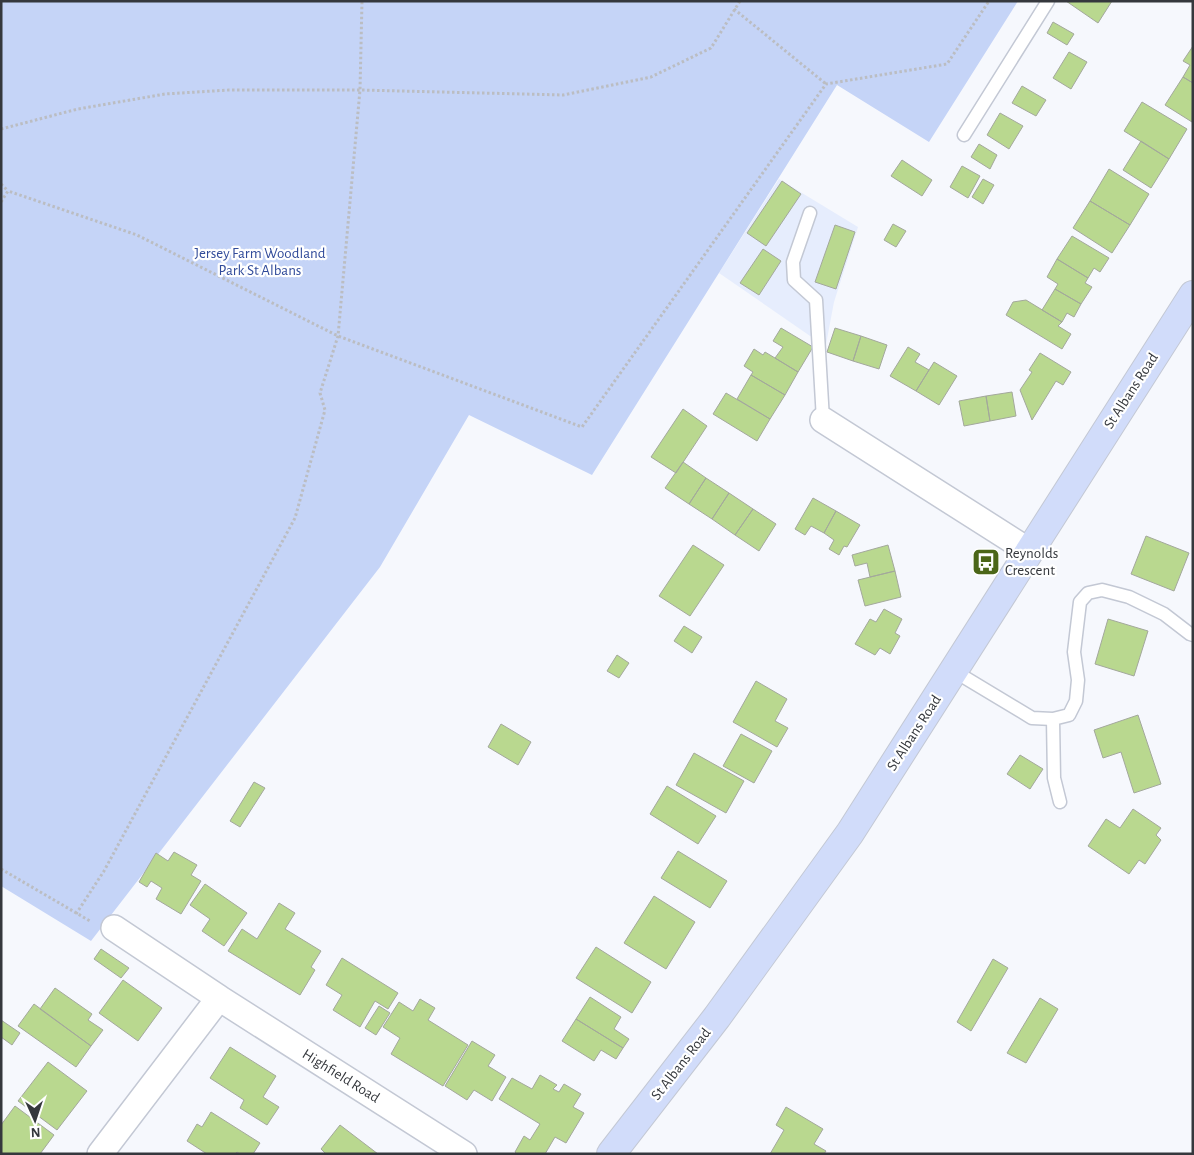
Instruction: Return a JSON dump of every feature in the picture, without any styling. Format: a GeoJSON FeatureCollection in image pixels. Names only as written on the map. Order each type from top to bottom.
{"type":"FeatureCollection","features":[{"type":"Feature","properties":{"kind":"main road","name":"St Albans Road"},"geometry":{"type":"LineString","coordinates":[[611,1154],[717,1016],[850,833],[1193,295]]}},
{"type":"Feature","properties":{"kind":"street"},"geometry":{"type":"LineString","coordinates":[[822,420],[1029,551]]}},
{"type":"Feature","properties":{"kind":"street","name":"Highfield Road"},"geometry":{"type":"LineString","coordinates":[[114,928],[219,998],[464,1154]]}},
{"type":"Feature","properties":{"kind":"street"},"geometry":{"type":"LineString","coordinates":[[100,1154],[219,998]]}},
{"type":"Feature","properties":{"kind":"lane"},"geometry":{"type":"LineString","coordinates":[[964,135],[1048,1]]}},
{"type":"Feature","properties":{"kind":"lane"},"geometry":{"type":"LineString","coordinates":[[810,213],[793,262],[794,280],[816,300],[822,420]]}},
{"type":"Feature","properties":{"kind":"lane"},"geometry":{"type":"LineString","coordinates":[[954,671],[1032,718],[1053,719],[1069,715],[1076,701],[1078,680],[1074,652],[1080,602],[1088,593],[1102,590],[1129,596],[1164,614],[1190,634],[1193,634]]}},
{"type":"Feature","properties":{"kind":"lane"},"geometry":{"type":"LineString","coordinates":[[1053,719],[1054,778],[1060,802]]}},
{"type":"Feature","properties":{"kind":"path"},"geometry":{"type":"LineString","coordinates":[[76,914],[104,871],[295,518],[325,410],[320,393],[338,336],[360,90],[362,1]]}},
{"type":"Feature","properties":{"kind":"path"},"geometry":{"type":"LineString","coordinates":[[1,129],[78,109],[165,94],[229,90],[360,90],[563,95],[651,77],[711,48],[740,1]]}},
{"type":"Feature","properties":{"kind":"path"},"geometry":{"type":"LineString","coordinates":[[1,184],[8,191],[138,235],[338,336],[582,427],[826,84],[948,64],[989,1]]}},
{"type":"Feature","properties":{"kind":"path"},"geometry":{"type":"LineString","coordinates":[[734,10],[826,84]]}},
{"type":"Feature","properties":{"kind":"path"},"geometry":{"type":"LineString","coordinates":[[1,202],[8,191]]}},
{"type":"Feature","properties":{"kind":"path"},"geometry":{"type":"LineString","coordinates":[[1,869],[76,914],[101,927],[114,928]]}},
{"type":"Feature","properties":{"kind":"shaded area"},"geometry":{"type":"Polygon","coordinates":[[[779,179],[858,227],[834,302],[824,355],[828,382],[819,387],[813,338],[719,273],[779,179]]]}},
{"type":"Feature","properties":{"kind":"green space","name":"Jersey Farm Woodland Park St Albans"},"geometry":{"type":"Polygon","coordinates":[[[1,1],[1018,1],[929,142],[837,85],[592,475],[469,415],[380,567],[91,941],[1,886],[1,1]]]}},
{"type":"Feature","properties":{"kind":"building"},"geometry":{"type":"Polygon","coordinates":[[[1066,1],[1112,1],[1098,23],[1066,1]]]}},
{"type":"Feature","properties":{"kind":"building"},"geometry":{"type":"Polygon","coordinates":[[[1053,22],[1074,34],[1067,45],[1047,33],[1053,22]]]}},
{"type":"Feature","properties":{"kind":"building"},"geometry":{"type":"Polygon","coordinates":[[[1193,46],[1193,83],[1183,77],[1190,65],[1183,61],[1193,46]]]}},
{"type":"Feature","properties":{"kind":"building"},"geometry":{"type":"Polygon","coordinates":[[[1069,52],[1087,62],[1071,89],[1053,78],[1069,52]]]}},
{"type":"Feature","properties":{"kind":"building"},"geometry":{"type":"Polygon","coordinates":[[[1183,77],[1193,83],[1192,122],[1165,105],[1183,77]]]}},
{"type":"Feature","properties":{"kind":"building"},"geometry":{"type":"Polygon","coordinates":[[[1022,86],[1046,100],[1036,116],[1012,103],[1022,86]]]}},
{"type":"Feature","properties":{"kind":"building"},"geometry":{"type":"Polygon","coordinates":[[[1142,102],[1187,129],[1169,159],[1124,131],[1142,102]]]}},
{"type":"Feature","properties":{"kind":"building"},"geometry":{"type":"Polygon","coordinates":[[[1000,113],[1023,126],[1009,149],[987,135],[1000,113]]]}},
{"type":"Feature","properties":{"kind":"building"},"geometry":{"type":"Polygon","coordinates":[[[1141,141],[1169,159],[1151,188],[1123,170],[1141,141]]]}},
{"type":"Feature","properties":{"kind":"building"},"geometry":{"type":"Polygon","coordinates":[[[979,144],[997,155],[990,169],[971,157],[979,144]]]}},
{"type":"Feature","properties":{"kind":"building"},"geometry":{"type":"Polygon","coordinates":[[[902,160],[932,180],[922,196],[891,176],[902,160]]]}},
{"type":"Feature","properties":{"kind":"building"},"geometry":{"type":"Polygon","coordinates":[[[962,166],[980,176],[968,198],[950,187],[962,166]]]}},
{"type":"Feature","properties":{"kind":"building"},"geometry":{"type":"Polygon","coordinates":[[[1109,169],[1149,194],[1130,225],[1090,201],[1109,169]]]}},
{"type":"Feature","properties":{"kind":"building"},"geometry":{"type":"Polygon","coordinates":[[[983,179],[994,185],[983,204],[972,197],[983,179]]]}},
{"type":"Feature","properties":{"kind":"building"},"geometry":{"type":"Polygon","coordinates":[[[782,181],[801,194],[766,246],[747,233],[782,181]]]}},
{"type":"Feature","properties":{"kind":"building"},"geometry":{"type":"Polygon","coordinates":[[[1090,201],[1130,225],[1112,253],[1073,228],[1090,201]]]}},
{"type":"Feature","properties":{"kind":"building"},"geometry":{"type":"Polygon","coordinates":[[[893,224],[906,231],[896,247],[884,240],[893,224]]]}},
{"type":"Feature","properties":{"kind":"building"},"geometry":{"type":"Polygon","coordinates":[[[835,225],[855,232],[836,289],[815,282],[835,225]]]}},
{"type":"Feature","properties":{"kind":"building"},"geometry":{"type":"Polygon","coordinates":[[[1072,236],[1109,258],[1100,272],[1094,268],[1088,278],[1057,259],[1072,236]]]}},
{"type":"Feature","properties":{"kind":"building"},"geometry":{"type":"Polygon","coordinates":[[[763,249],[781,261],[759,295],[740,283],[763,249]]]}},
{"type":"Feature","properties":{"kind":"building"},"geometry":{"type":"Polygon","coordinates":[[[1057,259],[1088,278],[1085,283],[1092,287],[1081,304],[1055,289],[1058,284],[1047,277],[1057,259]]]}},
{"type":"Feature","properties":{"kind":"building"},"geometry":{"type":"Polygon","coordinates":[[[1055,289],[1081,304],[1074,317],[1067,313],[1062,322],[1042,310],[1055,289]]]}},
{"type":"Feature","properties":{"kind":"building"},"geometry":{"type":"Polygon","coordinates":[[[1026,300],[1062,322],[1058,326],[1071,334],[1062,349],[1006,315],[1013,302],[1026,300]]]}},
{"type":"Feature","properties":{"kind":"building"},"geometry":{"type":"Polygon","coordinates":[[[781,328],[813,347],[798,372],[775,358],[783,347],[773,341],[781,328]]]}},
{"type":"Feature","properties":{"kind":"building"},"geometry":{"type":"Polygon","coordinates":[[[835,328],[861,336],[853,361],[827,352],[835,328]]]}},
{"type":"Feature","properties":{"kind":"building"},"geometry":{"type":"Polygon","coordinates":[[[861,336],[887,345],[879,369],[853,361],[861,336]]]}},
{"type":"Feature","properties":{"kind":"building"},"geometry":{"type":"Polygon","coordinates":[[[908,347],[920,354],[915,362],[929,370],[916,391],[890,376],[908,347]]]}},
{"type":"Feature","properties":{"kind":"building"},"geometry":{"type":"Polygon","coordinates":[[[754,349],[763,355],[765,352],[798,372],[785,395],[751,375],[753,372],[744,366],[754,349]]]}},
{"type":"Feature","properties":{"kind":"building"},"geometry":{"type":"Polygon","coordinates":[[[1040,353],[1071,372],[1063,385],[1056,381],[1032,420],[1020,390],[1032,372],[1029,370],[1040,353]]]}},
{"type":"Feature","properties":{"kind":"building"},"geometry":{"type":"Polygon","coordinates":[[[934,362],[957,376],[939,405],[916,391],[934,362]]]}},
{"type":"Feature","properties":{"kind":"building"},"geometry":{"type":"Polygon","coordinates":[[[751,375],[785,395],[770,419],[737,399],[751,375]]]}},
{"type":"Feature","properties":{"kind":"building"},"geometry":{"type":"Polygon","coordinates":[[[1012,392],[1016,416],[990,421],[986,396],[1012,392]]]}},
{"type":"Feature","properties":{"kind":"building"},"geometry":{"type":"Polygon","coordinates":[[[726,393],[770,419],[757,441],[713,414],[726,393]]]}},
{"type":"Feature","properties":{"kind":"building"},"geometry":{"type":"Polygon","coordinates":[[[986,396],[990,421],[964,426],[959,401],[986,396]]]}},
{"type":"Feature","properties":{"kind":"building"},"geometry":{"type":"Polygon","coordinates":[[[683,409],[707,426],[676,473],[651,457],[683,409]]]}},
{"type":"Feature","properties":{"kind":"building"},"geometry":{"type":"Polygon","coordinates":[[[683,462],[706,478],[689,504],[665,488],[683,462]]]}},
{"type":"Feature","properties":{"kind":"building"},"geometry":{"type":"Polygon","coordinates":[[[706,478],[729,493],[712,519],[689,504],[706,478]]]}},
{"type":"Feature","properties":{"kind":"building"},"geometry":{"type":"Polygon","coordinates":[[[729,493],[753,509],[735,535],[712,519],[729,493]]]}},
{"type":"Feature","properties":{"kind":"building"},"geometry":{"type":"Polygon","coordinates":[[[813,498],[836,511],[824,533],[811,526],[805,535],[795,529],[813,498]]]}},
{"type":"Feature","properties":{"kind":"building"},"geometry":{"type":"Polygon","coordinates":[[[753,509],[776,524],[759,551],[735,535],[753,509]]]}},
{"type":"Feature","properties":{"kind":"building"},"geometry":{"type":"Polygon","coordinates":[[[836,511],[860,525],[847,547],[844,546],[839,555],[829,549],[834,540],[824,533],[836,511]]]}},
{"type":"Feature","properties":{"kind":"building"},"geometry":{"type":"Polygon","coordinates":[[[1146,536],[1189,553],[1174,591],[1131,574],[1146,536]]]}},
{"type":"Feature","properties":{"kind":"building"},"geometry":{"type":"Polygon","coordinates":[[[693,545],[724,565],[690,616],[659,596],[693,545]]]}},
{"type":"Feature","properties":{"kind":"building"},"geometry":{"type":"Polygon","coordinates":[[[888,545],[895,571],[870,577],[867,563],[855,566],[852,555],[888,545]]]}},
{"type":"Feature","properties":{"kind":"building"},"geometry":{"type":"Polygon","coordinates":[[[895,571],[901,597],[865,606],[858,580],[895,571]]]}},
{"type":"Feature","properties":{"kind":"building"},"geometry":{"type":"Polygon","coordinates":[[[884,609],[902,619],[895,633],[900,636],[890,654],[880,648],[875,655],[855,644],[870,619],[876,622],[884,609]]]}},
{"type":"Feature","properties":{"kind":"building"},"geometry":{"type":"Polygon","coordinates":[[[1108,619],[1148,631],[1134,676],[1095,664],[1108,619]]]}},
{"type":"Feature","properties":{"kind":"building"},"geometry":{"type":"Polygon","coordinates":[[[684,626],[702,637],[692,653],[674,641],[684,626]]]}},
{"type":"Feature","properties":{"kind":"building"},"geometry":{"type":"Polygon","coordinates":[[[617,655],[629,663],[619,678],[607,671],[617,655]]]}},
{"type":"Feature","properties":{"kind":"building"},"geometry":{"type":"Polygon","coordinates":[[[756,681],[787,699],[775,721],[788,728],[777,747],[733,722],[756,681]]]}},
{"type":"Feature","properties":{"kind":"building"},"geometry":{"type":"Polygon","coordinates":[[[1138,715],[1161,784],[1134,793],[1121,752],[1103,758],[1094,730],[1138,715]]]}},
{"type":"Feature","properties":{"kind":"building"},"geometry":{"type":"Polygon","coordinates":[[[501,724],[531,742],[518,765],[488,747],[501,724]]]}},
{"type":"Feature","properties":{"kind":"building"},"geometry":{"type":"Polygon","coordinates":[[[741,734],[772,751],[754,783],[723,766],[741,734]]]}},
{"type":"Feature","properties":{"kind":"building"},"geometry":{"type":"Polygon","coordinates":[[[694,753],[744,781],[726,813],[676,785],[694,753]]]}},
{"type":"Feature","properties":{"kind":"building"},"geometry":{"type":"Polygon","coordinates":[[[1020,755],[1043,769],[1030,789],[1007,774],[1020,755]]]}},
{"type":"Feature","properties":{"kind":"building"},"geometry":{"type":"Polygon","coordinates":[[[254,782],[265,788],[240,827],[230,821],[254,782]]]}},
{"type":"Feature","properties":{"kind":"building"},"geometry":{"type":"Polygon","coordinates":[[[667,786],[716,816],[698,844],[650,814],[667,786]]]}},
{"type":"Feature","properties":{"kind":"building"},"geometry":{"type":"Polygon","coordinates":[[[1133,809],[1161,828],[1156,835],[1161,840],[1145,864],[1139,860],[1129,874],[1088,846],[1106,819],[1120,828],[1133,809]]]}},
{"type":"Feature","properties":{"kind":"building"},"geometry":{"type":"Polygon","coordinates":[[[678,851],[727,881],[710,908],[661,878],[678,851]]]}},
{"type":"Feature","properties":{"kind":"building"},"geometry":{"type":"Polygon","coordinates":[[[174,852],[197,865],[191,875],[201,881],[181,914],[156,899],[162,888],[151,881],[147,887],[139,882],[156,853],[168,861],[174,852]]]}},
{"type":"Feature","properties":{"kind":"building"},"geometry":{"type":"Polygon","coordinates":[[[205,884],[247,913],[224,946],[202,931],[210,919],[190,905],[205,884]]]}},
{"type":"Feature","properties":{"kind":"building"},"geometry":{"type":"Polygon","coordinates":[[[654,896],[695,922],[666,969],[624,943],[654,896]]]}},
{"type":"Feature","properties":{"kind":"building"},"geometry":{"type":"Polygon","coordinates":[[[279,903],[295,913],[285,929],[321,951],[311,967],[315,970],[300,995],[228,951],[242,929],[257,939],[279,903]]]}},
{"type":"Feature","properties":{"kind":"building"},"geometry":{"type":"Polygon","coordinates":[[[596,947],[651,982],[632,1013],[576,978],[596,947]]]}},
{"type":"Feature","properties":{"kind":"building"},"geometry":{"type":"Polygon","coordinates":[[[101,949],[129,968],[121,978],[94,959],[101,949]]]}},
{"type":"Feature","properties":{"kind":"building"},"geometry":{"type":"Polygon","coordinates":[[[342,958],[398,993],[388,1009],[375,1001],[360,1027],[333,1010],[342,995],[326,985],[342,958]]]}},
{"type":"Feature","properties":{"kind":"building"},"geometry":{"type":"Polygon","coordinates":[[[993,959],[1008,968],[971,1031],[957,1022],[993,959]]]}},
{"type":"Feature","properties":{"kind":"building"},"geometry":{"type":"Polygon","coordinates":[[[123,980],[162,1008],[138,1041],[99,1013],[123,980]]]}},
{"type":"Feature","properties":{"kind":"building"},"geometry":{"type":"Polygon","coordinates":[[[55,988],[92,1014],[88,1020],[103,1030],[91,1046],[40,1009],[55,988]]]}},
{"type":"Feature","properties":{"kind":"building"},"geometry":{"type":"Polygon","coordinates":[[[590,997],[621,1017],[614,1029],[629,1039],[623,1048],[576,1019],[590,997]]]}},
{"type":"Feature","properties":{"kind":"building"},"geometry":{"type":"Polygon","coordinates":[[[1040,998],[1058,1009],[1026,1063],[1007,1053],[1040,998]]]}},
{"type":"Feature","properties":{"kind":"building"},"geometry":{"type":"Polygon","coordinates":[[[420,999],[435,1008],[428,1020],[468,1045],[443,1086],[391,1054],[400,1038],[383,1027],[399,1002],[413,1011],[420,999]]]}},
{"type":"Feature","properties":{"kind":"building"},"geometry":{"type":"Polygon","coordinates":[[[34,1004],[91,1046],[76,1067],[18,1026],[34,1004]]]}},
{"type":"Feature","properties":{"kind":"building"},"geometry":{"type":"Polygon","coordinates":[[[379,1006],[390,1013],[376,1035],[365,1028],[379,1006]]]}},
{"type":"Feature","properties":{"kind":"building"},"geometry":{"type":"Polygon","coordinates":[[[576,1019],[623,1048],[616,1059],[601,1050],[594,1061],[562,1041],[576,1019]]]}},
{"type":"Feature","properties":{"kind":"building"},"geometry":{"type":"Polygon","coordinates":[[[1,1020],[20,1033],[12,1045],[1,1037],[1,1020]]]}},
{"type":"Feature","properties":{"kind":"building"},"geometry":{"type":"Polygon","coordinates":[[[472,1041],[495,1055],[488,1066],[506,1077],[492,1101],[474,1090],[467,1100],[445,1086],[472,1041]]]}},
{"type":"Feature","properties":{"kind":"building"},"geometry":{"type":"Polygon","coordinates":[[[230,1047],[276,1076],[263,1097],[279,1107],[267,1125],[240,1108],[244,1100],[210,1078],[230,1047]]]}},
{"type":"Feature","properties":{"kind":"building"},"geometry":{"type":"Polygon","coordinates":[[[48,1062],[87,1091],[57,1130],[18,1101],[48,1062]]]}},
{"type":"Feature","properties":{"kind":"building"},"geometry":{"type":"Polygon","coordinates":[[[540,1075],[557,1085],[553,1089],[559,1092],[564,1084],[581,1094],[573,1107],[584,1113],[566,1143],[555,1137],[545,1154],[517,1154],[515,1152],[524,1136],[530,1140],[540,1124],[499,1099],[512,1078],[532,1089],[540,1075]]]}},
{"type":"Feature","properties":{"kind":"building"},"geometry":{"type":"Polygon","coordinates":[[[15,1106],[54,1135],[40,1154],[1,1154],[1,1125],[15,1106]]]}},
{"type":"Feature","properties":{"kind":"building"},"geometry":{"type":"Polygon","coordinates":[[[786,1107],[823,1129],[814,1144],[826,1151],[824,1154],[770,1154],[784,1130],[776,1125],[786,1107]]]}},
{"type":"Feature","properties":{"kind":"building"},"geometry":{"type":"Polygon","coordinates":[[[211,1112],[260,1143],[253,1154],[240,1154],[237,1152],[235,1154],[207,1154],[187,1141],[197,1124],[202,1127],[211,1112]]]}},
{"type":"Feature","properties":{"kind":"building"},"geometry":{"type":"Polygon","coordinates":[[[340,1125],[378,1154],[326,1154],[321,1149],[340,1125]]]}},
{"type":"Feature","properties":{"kind":"place","name":"Reynolds Crescent"},"geometry":{"type":"Point","coordinates":[986,562]}}]}
